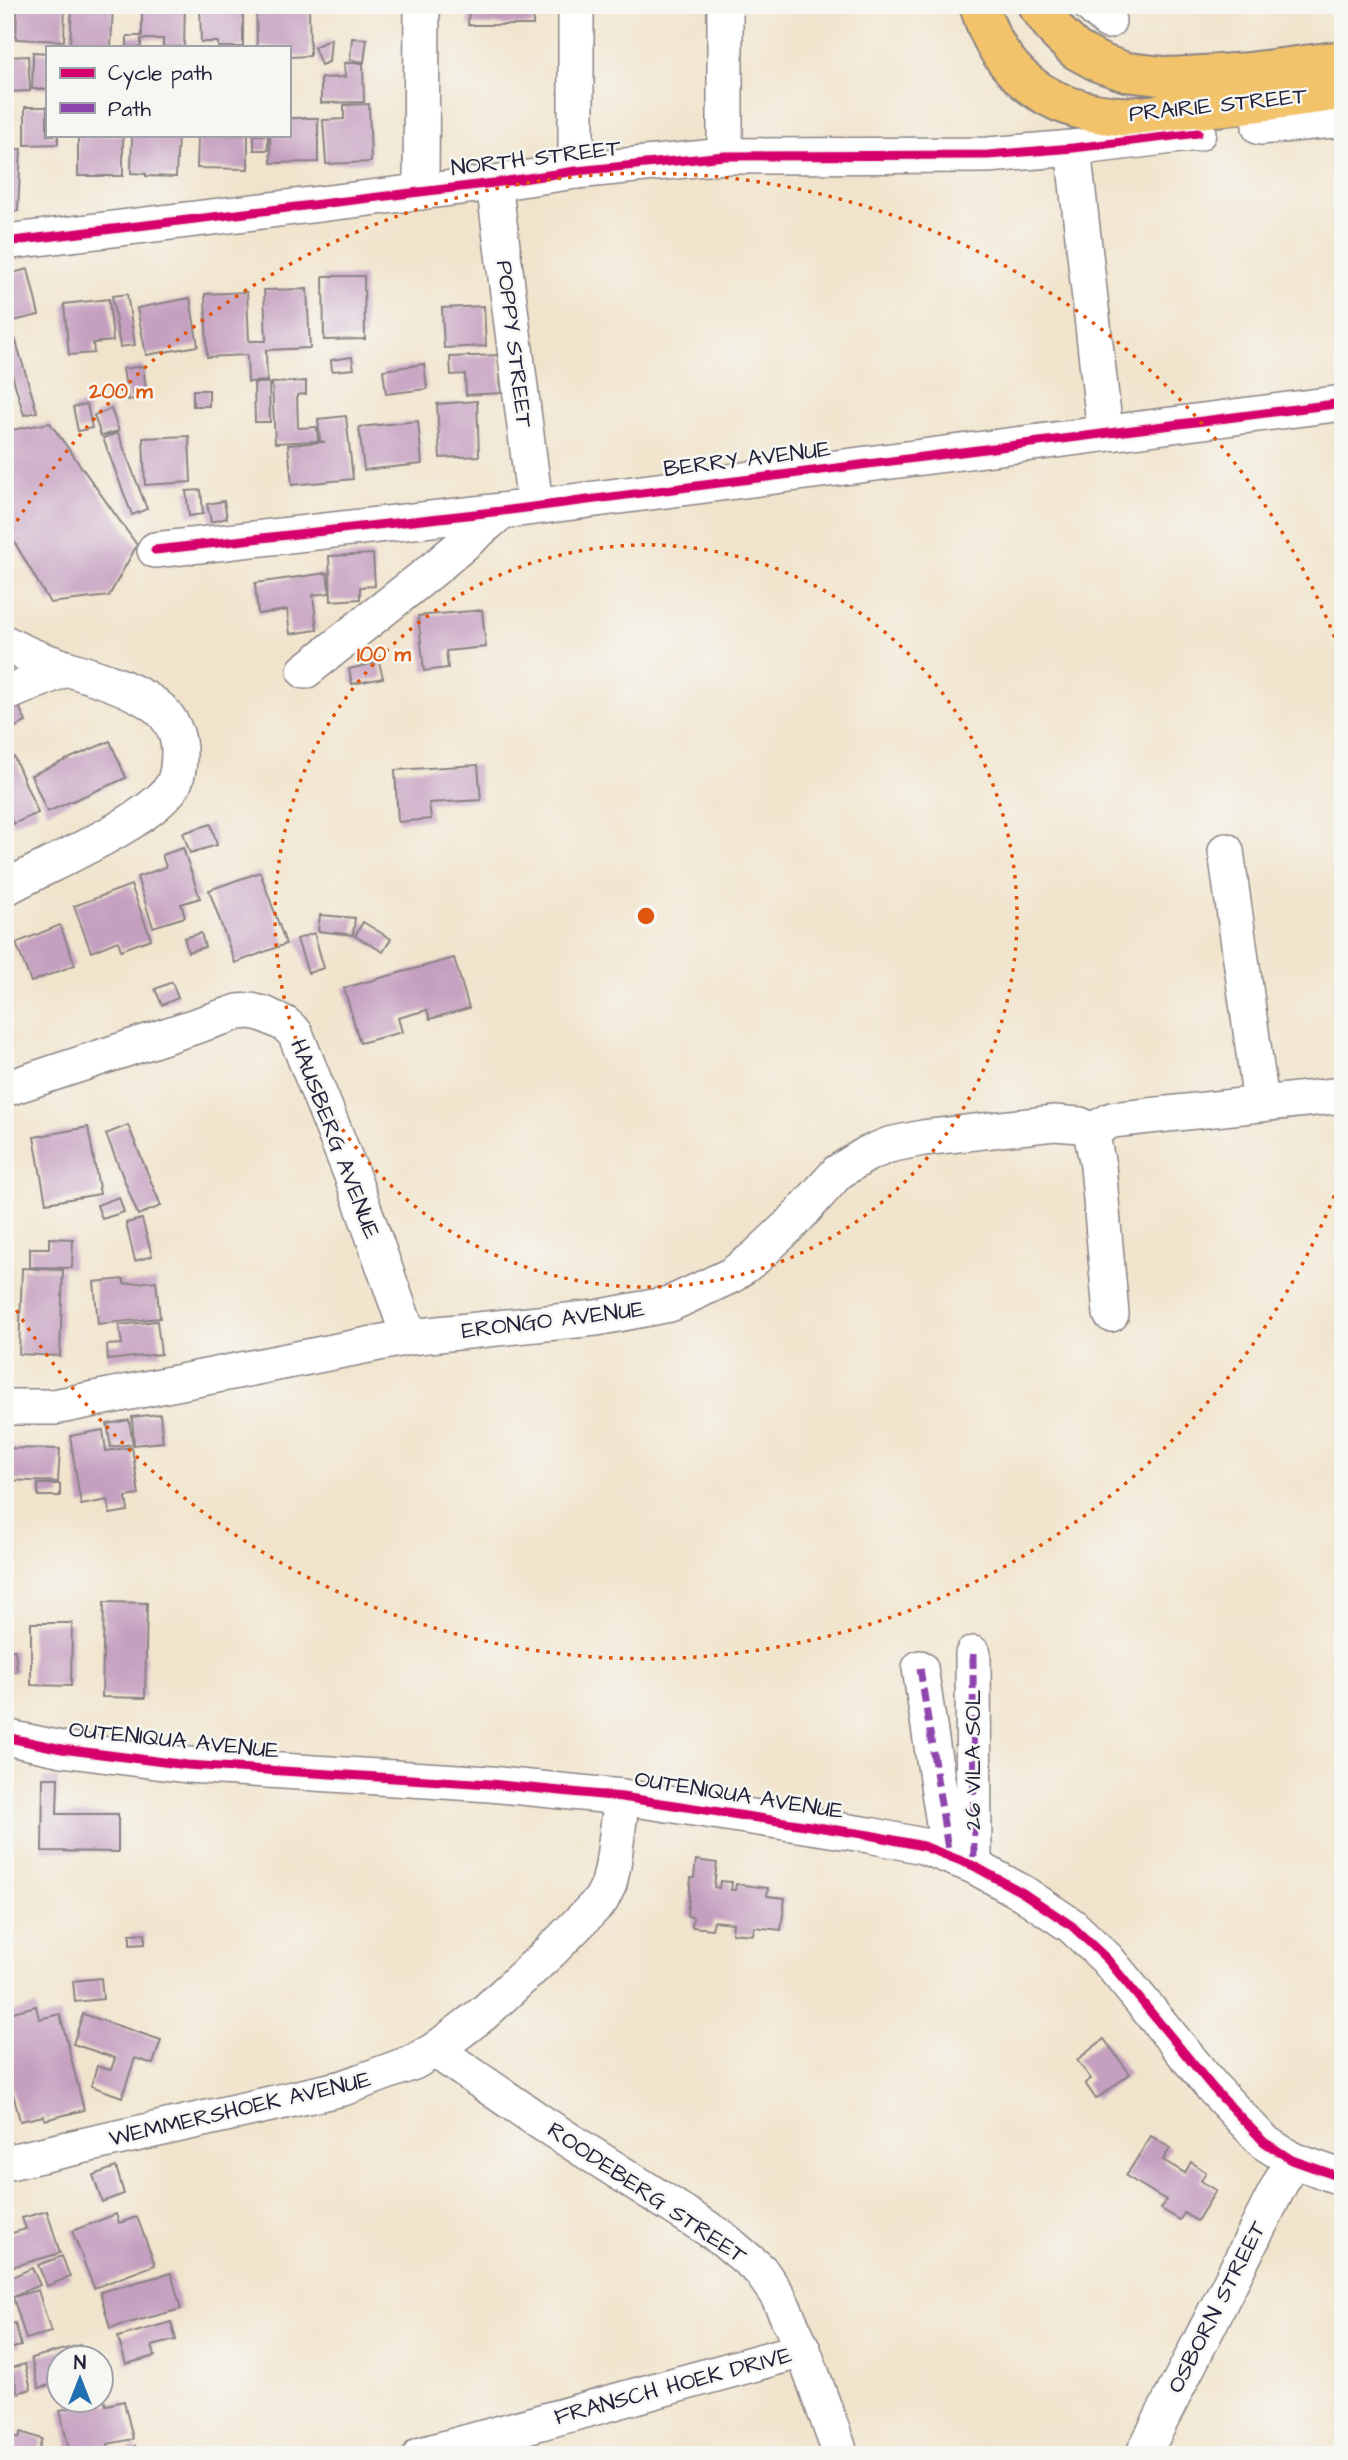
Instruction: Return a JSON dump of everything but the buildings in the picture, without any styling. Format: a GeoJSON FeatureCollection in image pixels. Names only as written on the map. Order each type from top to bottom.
{"type":"FeatureCollection","features":[{"type":"Feature","properties":{"kind":"main road","name":"PRAIRIE STREET"},"geometry":{"type":"LineString","coordinates":[[979,5],[998,51],[1021,80],[1042,95],[1081,111],[1121,116],[1343,91]]}},
{"type":"Feature","properties":{"kind":"main road","name":"PRAIRIE STREET"},"geometry":{"type":"LineString","coordinates":[[1037,5],[1059,34],[1076,50],[1100,63],[1126,72],[1172,77],[1248,72],[1343,60]]}},
{"type":"Feature","properties":{"kind":"street"},"geometry":{"type":"LineString","coordinates":[[421,192],[422,5]]}},
{"type":"Feature","properties":{"kind":"street"},"geometry":{"type":"LineString","coordinates":[[576,5],[576,171]]}},
{"type":"Feature","properties":{"kind":"street"},"geometry":{"type":"LineString","coordinates":[[725,5],[725,156]]}},
{"type":"Feature","properties":{"kind":"street"},"geometry":{"type":"LineString","coordinates":[[1260,127],[1343,119]]}},
{"type":"Feature","properties":{"kind":"street","name":"NORTH STREET"},"geometry":{"type":"LineString","coordinates":[[5,242],[576,171],[725,156],[988,155],[1198,133]]}},
{"type":"Feature","properties":{"kind":"street"},"geometry":{"type":"LineString","coordinates":[[1073,148],[1105,432]]}},
{"type":"Feature","properties":{"kind":"street","name":"POPPY STREET"},"geometry":{"type":"LineString","coordinates":[[494,183],[519,508]]}},
{"type":"Feature","properties":{"kind":"street","name":"BERRY AVENUE"},"geometry":{"type":"LineString","coordinates":[[155,550],[519,508],[1343,403]]}},
{"type":"Feature","properties":{"kind":"street"},"geometry":{"type":"LineString","coordinates":[[305,671],[435,568],[519,508]]}},
{"type":"Feature","properties":{"kind":"street"},"geometry":{"type":"LineString","coordinates":[[5,643],[24,654],[147,699],[168,718],[178,738],[177,773],[173,785],[163,797],[133,821],[5,888]]}},
{"type":"Feature","properties":{"kind":"street"},"geometry":{"type":"LineString","coordinates":[[5,695],[65,669]]}},
{"type":"Feature","properties":{"kind":"street"},"geometry":{"type":"LineString","coordinates":[[1226,851],[1261,1103]]}},
{"type":"Feature","properties":{"kind":"street","name":"HAUSBERG AVENUE"},"geometry":{"type":"LineString","coordinates":[[5,1089],[238,1012],[264,1014],[285,1024],[295,1033],[352,1176],[409,1337]]}},
{"type":"Feature","properties":{"kind":"street"},"geometry":{"type":"LineString","coordinates":[[1111,1314],[1098,1166],[1091,1130],[1112,1120],[1343,1095]]}},
{"type":"Feature","properties":{"kind":"street","name":"ERONGO AVENUE"},"geometry":{"type":"LineString","coordinates":[[5,1407],[54,1407],[409,1337],[609,1316],[670,1304],[713,1284],[748,1263],[794,1222],[838,1172],[867,1154],[889,1145],[923,1138],[1054,1123],[1080,1125],[1091,1130]]}},
{"type":"Feature","properties":{"kind":"street","name":"26 VILA SOL"},"geometry":{"type":"LineString","coordinates":[[961,1861],[972,1654]]}},
{"type":"Feature","properties":{"kind":"street"},"geometry":{"type":"LineString","coordinates":[[920,1668],[961,1861]]}},
{"type":"Feature","properties":{"kind":"street","name":"OUTENIQUA AVENUE"},"geometry":{"type":"LineString","coordinates":[[5,1737],[62,1749],[187,1765],[490,1784],[622,1797],[897,1839],[961,1861],[1033,1899],[1072,1926],[1107,1959],[1213,2088],[1264,2142],[1292,2160],[1343,2178]]}},
{"type":"Feature","properties":{"kind":"street","name":"WEMMERSHOEK AVENUE"},"geometry":{"type":"LineString","coordinates":[[5,2163],[343,2088],[414,2062],[435,2050],[491,2006],[601,1900],[609,1884],[613,1865],[622,1797]]}},
{"type":"Feature","properties":{"kind":"street","name":"ROODEBERG STREET"},"geometry":{"type":"LineString","coordinates":[[435,2050],[542,2123],[721,2236],[744,2254],[779,2296],[803,2350],[841,2455]]}},
{"type":"Feature","properties":{"kind":"street","name":"OSBORN STREET"},"geometry":{"type":"LineString","coordinates":[[1143,2455],[1292,2160]]}},
{"type":"Feature","properties":{"kind":"street","name":"FRANSCH HOEK DRIVE"},"geometry":{"type":"LineString","coordinates":[[421,2455],[803,2350]]}},
{"type":"Feature","properties":{"kind":"marked path"},"geometry":{"type":"LineString","coordinates":[[973,1654],[974,1866]]}},
{"type":"Feature","properties":{"kind":"marked path"},"geometry":{"type":"LineString","coordinates":[[920,1668],[949,1856]]}},
{"type":"Feature","properties":{"kind":"cycle path"},"geometry":{"type":"LineString","coordinates":[[5,242],[576,171],[725,156],[988,155],[1198,133]]}},
{"type":"Feature","properties":{"kind":"cycle path"},"geometry":{"type":"LineString","coordinates":[[155,550],[502,511],[1343,403]]}},
{"type":"Feature","properties":{"kind":"cycle path"},"geometry":{"type":"LineString","coordinates":[[5,1737],[62,1749],[187,1765],[490,1784],[622,1797],[869,1835],[923,1846],[974,1866],[1023,1893],[1072,1926],[1107,1959],[1213,2088],[1264,2142],[1292,2160],[1343,2178]]}}]}
